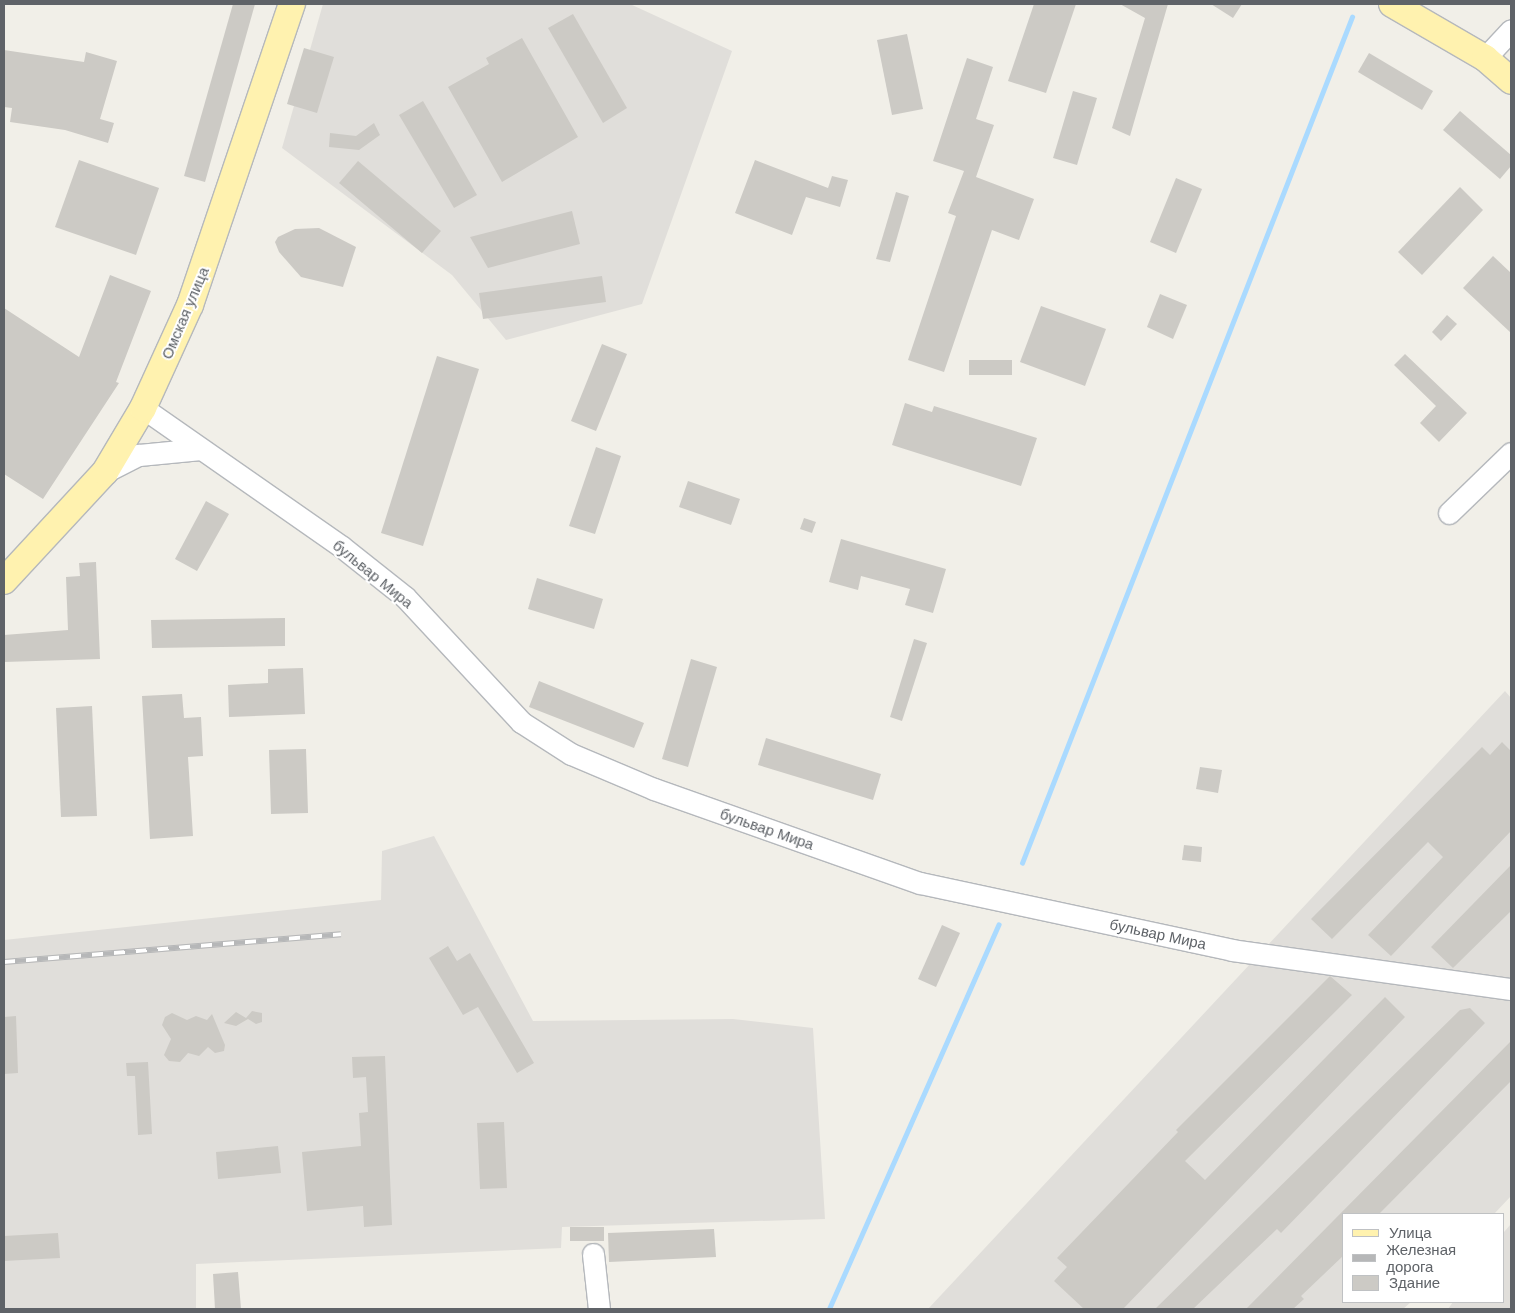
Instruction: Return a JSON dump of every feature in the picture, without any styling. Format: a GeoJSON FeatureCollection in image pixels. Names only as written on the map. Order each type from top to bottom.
{"type":"FeatureCollection","features":[{"type":"Feature","properties":{"kind":"main road","name":"Омская улица"},"geometry":{"type":"LineString","coordinates":[[4,581],[105,472],[143,408],[190,305],[292,4]]}},
{"type":"Feature","properties":{"kind":"main road"},"geometry":{"type":"LineString","coordinates":[[1392,4],[1485,58],[1511,81]]}},
{"type":"Feature","properties":{"kind":"street"},"geometry":{"type":"LineString","coordinates":[[1485,58],[1511,30]]}},
{"type":"Feature","properties":{"kind":"street","name":"бульвар Мира"},"geometry":{"type":"LineString","coordinates":[[143,408],[342,547],[405,597],[521,722],[571,754],[645,785],[920,883],[1232,950],[1511,989]]}},
{"type":"Feature","properties":{"kind":"street"},"geometry":{"type":"LineString","coordinates":[[105,472],[139,455],[201,449]]}},
{"type":"Feature","properties":{"kind":"street"},"geometry":{"type":"LineString","coordinates":[[1449,513],[1511,453]]}},
{"type":"Feature","properties":{"kind":"street"},"geometry":{"type":"LineString","coordinates":[[593,1254],[599,1309]]}},
{"type":"Feature","properties":{"kind":"shaded area"},"geometry":{"type":"Polygon","coordinates":[[[323,4],[630,4],[732,51],[642,304],[506,340],[452,275],[282,148],[323,4]]]}},
{"type":"Feature","properties":{"kind":"shaded area"},"geometry":{"type":"Polygon","coordinates":[[[1505,691],[1511,698],[1511,1196],[1495,1213],[1342,1213],[1342,1303],[1410,1303],[1403,1309],[928,1309],[1505,691]]]}},
{"type":"Feature","properties":{"kind":"shaded area"},"geometry":{"type":"Polygon","coordinates":[[[434,836],[533,1021],[733,1019],[813,1028],[825,1219],[562,1227],[561,1248],[196,1264],[196,1309],[4,1309],[4,940],[381,900],[382,851],[434,836]]]}},
{"type":"Feature","properties":{"kind":"shaded area"},"geometry":{"type":"Polygon","coordinates":[[[1511,1224],[1511,1309],[1448,1309],[1452,1303],[1505,1303],[1505,1231],[1511,1224]]]}},
{"type":"Feature","properties":{"kind":"building"},"geometry":{"type":"Polygon","coordinates":[[[233,4],[255,4],[205,182],[184,176],[233,4]]]}},
{"type":"Feature","properties":{"kind":"building"},"geometry":{"type":"Polygon","coordinates":[[[1034,4],[1076,4],[1046,93],[1008,81],[1034,4]]]}},
{"type":"Feature","properties":{"kind":"building"},"geometry":{"type":"Polygon","coordinates":[[[1120,4],[1168,4],[1130,136],[1112,128],[1145,18],[1120,4]]]}},
{"type":"Feature","properties":{"kind":"building"},"geometry":{"type":"Polygon","coordinates":[[[1211,4],[1242,4],[1233,18],[1211,4]]]}},
{"type":"Feature","properties":{"kind":"building"},"geometry":{"type":"Polygon","coordinates":[[[573,14],[627,108],[603,123],[548,28],[573,14]]]}},
{"type":"Feature","properties":{"kind":"building"},"geometry":{"type":"Polygon","coordinates":[[[907,34],[923,109],[892,115],[877,40],[907,34]]]}},
{"type":"Feature","properties":{"kind":"building"},"geometry":{"type":"Polygon","coordinates":[[[522,38],[578,137],[502,182],[448,87],[489,64],[486,58],[522,38]]]}},
{"type":"Feature","properties":{"kind":"building"},"geometry":{"type":"Polygon","coordinates":[[[304,48],[334,57],[317,113],[287,104],[304,48]]]}},
{"type":"Feature","properties":{"kind":"building"},"geometry":{"type":"Polygon","coordinates":[[[4,50],[84,62],[86,52],[117,61],[100,119],[114,123],[108,143],[65,130],[10,122],[12,108],[4,107],[4,50]]]}},
{"type":"Feature","properties":{"kind":"building"},"geometry":{"type":"Polygon","coordinates":[[[1369,53],[1433,91],[1422,110],[1358,72],[1369,53]]]}},
{"type":"Feature","properties":{"kind":"building"},"geometry":{"type":"Polygon","coordinates":[[[967,58],[993,67],[976,119],[994,125],[976,177],[1034,199],[1019,240],[992,230],[944,372],[908,360],[956,216],[948,213],[964,171],[933,161],[967,58]]]}},
{"type":"Feature","properties":{"kind":"building"},"geometry":{"type":"Polygon","coordinates":[[[1073,91],[1097,98],[1077,165],[1053,158],[1073,91]]]}},
{"type":"Feature","properties":{"kind":"building"},"geometry":{"type":"Polygon","coordinates":[[[423,101],[477,195],[454,208],[399,115],[423,101]]]}},
{"type":"Feature","properties":{"kind":"building"},"geometry":{"type":"Polygon","coordinates":[[[1460,111],[1511,155],[1511,166],[1500,179],[1443,130],[1460,111]]]}},
{"type":"Feature","properties":{"kind":"building"},"geometry":{"type":"Polygon","coordinates":[[[374,123],[380,135],[359,150],[329,147],[330,133],[356,136],[374,123]]]}},
{"type":"Feature","properties":{"kind":"building"},"geometry":{"type":"Polygon","coordinates":[[[79,160],[159,188],[136,255],[55,227],[79,160]]]}},
{"type":"Feature","properties":{"kind":"building"},"geometry":{"type":"Polygon","coordinates":[[[755,160],[828,188],[832,176],[848,180],[840,207],[806,197],[792,235],[735,213],[755,160]]]}},
{"type":"Feature","properties":{"kind":"building"},"geometry":{"type":"Polygon","coordinates":[[[358,161],[441,231],[422,253],[339,183],[358,161]]]}},
{"type":"Feature","properties":{"kind":"building"},"geometry":{"type":"Polygon","coordinates":[[[1176,178],[1202,189],[1176,253],[1150,242],[1176,178]]]}},
{"type":"Feature","properties":{"kind":"building"},"geometry":{"type":"Polygon","coordinates":[[[1460,187],[1483,210],[1422,275],[1398,252],[1460,187]]]}},
{"type":"Feature","properties":{"kind":"building"},"geometry":{"type":"Polygon","coordinates":[[[896,192],[909,196],[890,262],[876,259],[896,192]]]}},
{"type":"Feature","properties":{"kind":"building"},"geometry":{"type":"Polygon","coordinates":[[[572,211],[580,244],[488,268],[470,237],[572,211]]]}},
{"type":"Feature","properties":{"kind":"building"},"geometry":{"type":"Polygon","coordinates":[[[319,228],[356,247],[343,287],[301,277],[279,252],[275,242],[278,237],[295,229],[319,228]]]}},
{"type":"Feature","properties":{"kind":"building"},"geometry":{"type":"Polygon","coordinates":[[[1493,256],[1511,273],[1511,333],[1463,288],[1493,256]]]}},
{"type":"Feature","properties":{"kind":"building"},"geometry":{"type":"Polygon","coordinates":[[[110,275],[151,291],[116,382],[119,383],[43,499],[4,474],[4,308],[79,357],[110,275]]]}},
{"type":"Feature","properties":{"kind":"building"},"geometry":{"type":"Polygon","coordinates":[[[602,276],[606,302],[483,319],[479,293],[602,276]]]}},
{"type":"Feature","properties":{"kind":"building"},"geometry":{"type":"Polygon","coordinates":[[[1160,294],[1187,305],[1173,339],[1147,327],[1160,294]]]}},
{"type":"Feature","properties":{"kind":"building"},"geometry":{"type":"Polygon","coordinates":[[[1041,306],[1106,329],[1085,386],[1020,362],[1041,306]]]}},
{"type":"Feature","properties":{"kind":"building"},"geometry":{"type":"Polygon","coordinates":[[[1447,315],[1457,324],[1441,341],[1432,332],[1447,315]]]}},
{"type":"Feature","properties":{"kind":"building"},"geometry":{"type":"Polygon","coordinates":[[[602,344],[627,354],[596,431],[571,421],[602,344]]]}},
{"type":"Feature","properties":{"kind":"building"},"geometry":{"type":"Polygon","coordinates":[[[1405,354],[1467,413],[1439,442],[1420,423],[1436,406],[1394,365],[1405,354]]]}},
{"type":"Feature","properties":{"kind":"building"},"geometry":{"type":"Polygon","coordinates":[[[437,356],[479,369],[423,546],[381,533],[437,356]]]}},
{"type":"Feature","properties":{"kind":"building"},"geometry":{"type":"Polygon","coordinates":[[[969,360],[1012,360],[1012,375],[969,375],[969,360]]]}},
{"type":"Feature","properties":{"kind":"building"},"geometry":{"type":"Polygon","coordinates":[[[905,403],[932,412],[934,406],[1037,438],[1021,486],[892,445],[905,403]]]}},
{"type":"Feature","properties":{"kind":"building"},"geometry":{"type":"Polygon","coordinates":[[[596,447],[621,456],[595,534],[569,526],[596,447]]]}},
{"type":"Feature","properties":{"kind":"building"},"geometry":{"type":"Polygon","coordinates":[[[688,481],[740,499],[731,525],[679,507],[688,481]]]}},
{"type":"Feature","properties":{"kind":"building"},"geometry":{"type":"Polygon","coordinates":[[[206,501],[229,514],[197,571],[175,559],[206,501]]]}},
{"type":"Feature","properties":{"kind":"building"},"geometry":{"type":"Polygon","coordinates":[[[804,518],[816,522],[812,533],[800,529],[804,518]]]}},
{"type":"Feature","properties":{"kind":"building"},"geometry":{"type":"Polygon","coordinates":[[[841,539],[946,569],[933,613],[905,605],[910,589],[861,576],[858,590],[829,582],[841,539]]]}},
{"type":"Feature","properties":{"kind":"building"},"geometry":{"type":"Polygon","coordinates":[[[96,562],[100,659],[4,662],[4,635],[68,630],[66,577],[80,576],[79,563],[96,562]]]}},
{"type":"Feature","properties":{"kind":"building"},"geometry":{"type":"Polygon","coordinates":[[[537,578],[603,599],[594,629],[528,609],[537,578]]]}},
{"type":"Feature","properties":{"kind":"building"},"geometry":{"type":"Polygon","coordinates":[[[285,618],[285,646],[152,648],[151,620],[285,618]]]}},
{"type":"Feature","properties":{"kind":"building"},"geometry":{"type":"Polygon","coordinates":[[[914,639],[927,643],[902,721],[890,717],[914,639]]]}},
{"type":"Feature","properties":{"kind":"building"},"geometry":{"type":"Polygon","coordinates":[[[691,659],[717,667],[688,767],[662,759],[691,659]]]}},
{"type":"Feature","properties":{"kind":"building"},"geometry":{"type":"Polygon","coordinates":[[[303,668],[305,714],[229,717],[228,685],[268,683],[268,669],[303,668]]]}},
{"type":"Feature","properties":{"kind":"building"},"geometry":{"type":"Polygon","coordinates":[[[539,681],[644,723],[634,748],[529,707],[539,681]]]}},
{"type":"Feature","properties":{"kind":"building"},"geometry":{"type":"Polygon","coordinates":[[[182,694],[184,718],[201,717],[203,756],[188,757],[193,836],[150,839],[142,696],[182,694]]]}},
{"type":"Feature","properties":{"kind":"building"},"geometry":{"type":"Polygon","coordinates":[[[92,706],[97,816],[61,817],[56,708],[92,706]]]}},
{"type":"Feature","properties":{"kind":"building"},"geometry":{"type":"Polygon","coordinates":[[[766,738],[881,774],[873,800],[758,765],[766,738]]]}},
{"type":"Feature","properties":{"kind":"building"},"geometry":{"type":"Polygon","coordinates":[[[1502,742],[1511,751],[1511,831],[1391,956],[1368,935],[1443,857],[1428,842],[1332,939],[1311,919],[1482,747],[1490,755],[1502,742]]]}},
{"type":"Feature","properties":{"kind":"building"},"geometry":{"type":"Polygon","coordinates":[[[306,749],[308,813],[271,814],[269,750],[306,749]]]}},
{"type":"Feature","properties":{"kind":"building"},"geometry":{"type":"Polygon","coordinates":[[[1200,767],[1222,770],[1218,793],[1196,789],[1200,767]]]}},
{"type":"Feature","properties":{"kind":"building"},"geometry":{"type":"Polygon","coordinates":[[[1184,845],[1202,847],[1201,862],[1182,860],[1184,845]]]}},
{"type":"Feature","properties":{"kind":"building"},"geometry":{"type":"Polygon","coordinates":[[[1511,865],[1511,911],[1453,968],[1431,947],[1511,865]]]}},
{"type":"Feature","properties":{"kind":"building"},"geometry":{"type":"Polygon","coordinates":[[[942,925],[960,933],[936,987],[918,979],[942,925]]]}},
{"type":"Feature","properties":{"kind":"building"},"geometry":{"type":"Polygon","coordinates":[[[448,946],[457,961],[470,953],[534,1063],[517,1073],[478,1007],[463,1015],[429,958],[448,946]]]}},
{"type":"Feature","properties":{"kind":"building"},"geometry":{"type":"Polygon","coordinates":[[[1330,976],[1352,995],[1185,1161],[1205,1180],[1385,997],[1405,1017],[1123,1309],[1084,1309],[1054,1281],[1067,1267],[1057,1258],[1178,1132],[1176,1130],[1330,976]]]}},
{"type":"Feature","properties":{"kind":"building"},"geometry":{"type":"Polygon","coordinates":[[[1470,1008],[1485,1023],[1281,1233],[1277,1229],[1193,1309],[1155,1309],[1460,1010],[1470,1008]]]}},
{"type":"Feature","properties":{"kind":"building"},"geometry":{"type":"Polygon","coordinates":[[[252,1011],[262,1013],[262,1022],[256,1024],[248,1019],[236,1026],[224,1023],[236,1012],[246,1018],[252,1011]]]}},
{"type":"Feature","properties":{"kind":"building"},"geometry":{"type":"Polygon","coordinates":[[[172,1013],[187,1020],[196,1016],[207,1020],[212,1014],[225,1045],[224,1051],[215,1053],[208,1047],[199,1056],[188,1053],[180,1062],[169,1061],[164,1055],[171,1039],[162,1025],[165,1017],[172,1013]]]}},
{"type":"Feature","properties":{"kind":"building"},"geometry":{"type":"Polygon","coordinates":[[[16,1016],[18,1073],[4,1074],[4,1017],[16,1016]]]}},
{"type":"Feature","properties":{"kind":"building"},"geometry":{"type":"Polygon","coordinates":[[[1511,1041],[1511,1081],[1380,1213],[1342,1213],[1342,1257],[1301,1296],[1304,1299],[1293,1309],[1246,1309],[1511,1041]]]}},
{"type":"Feature","properties":{"kind":"building"},"geometry":{"type":"Polygon","coordinates":[[[385,1056],[392,1225],[364,1227],[363,1206],[307,1211],[302,1152],[361,1146],[359,1113],[368,1112],[366,1077],[353,1078],[352,1057],[385,1056]]]}},
{"type":"Feature","properties":{"kind":"building"},"geometry":{"type":"Polygon","coordinates":[[[148,1062],[152,1134],[138,1135],[135,1076],[127,1076],[126,1063],[148,1062]]]}},
{"type":"Feature","properties":{"kind":"building"},"geometry":{"type":"Polygon","coordinates":[[[504,1122],[507,1188],[480,1189],[477,1123],[504,1122]]]}},
{"type":"Feature","properties":{"kind":"building"},"geometry":{"type":"Polygon","coordinates":[[[278,1146],[281,1173],[218,1179],[216,1152],[278,1146]]]}},
{"type":"Feature","properties":{"kind":"building"},"geometry":{"type":"Polygon","coordinates":[[[570,1227],[604,1227],[604,1241],[570,1241],[570,1227]]]}},
{"type":"Feature","properties":{"kind":"building"},"geometry":{"type":"Polygon","coordinates":[[[714,1229],[716,1257],[609,1262],[608,1233],[714,1229]]]}},
{"type":"Feature","properties":{"kind":"building"},"geometry":{"type":"Polygon","coordinates":[[[58,1233],[60,1258],[4,1261],[4,1236],[58,1233]]]}},
{"type":"Feature","properties":{"kind":"building"},"geometry":{"type":"Polygon","coordinates":[[[238,1272],[241,1309],[215,1309],[213,1274],[238,1272]]]}},
{"type":"Feature","properties":{"kind":"waterway"},"geometry":{"type":"LineString","coordinates":[[1022,863],[1352,17]]}},
{"type":"Feature","properties":{"kind":"waterway"},"geometry":{"type":"LineString","coordinates":[[829,1309],[998,925]]}},
{"type":"Feature","properties":{"kind":"railway"},"geometry":{"type":"LineString","coordinates":[[4,962],[341,934]]}}]}
